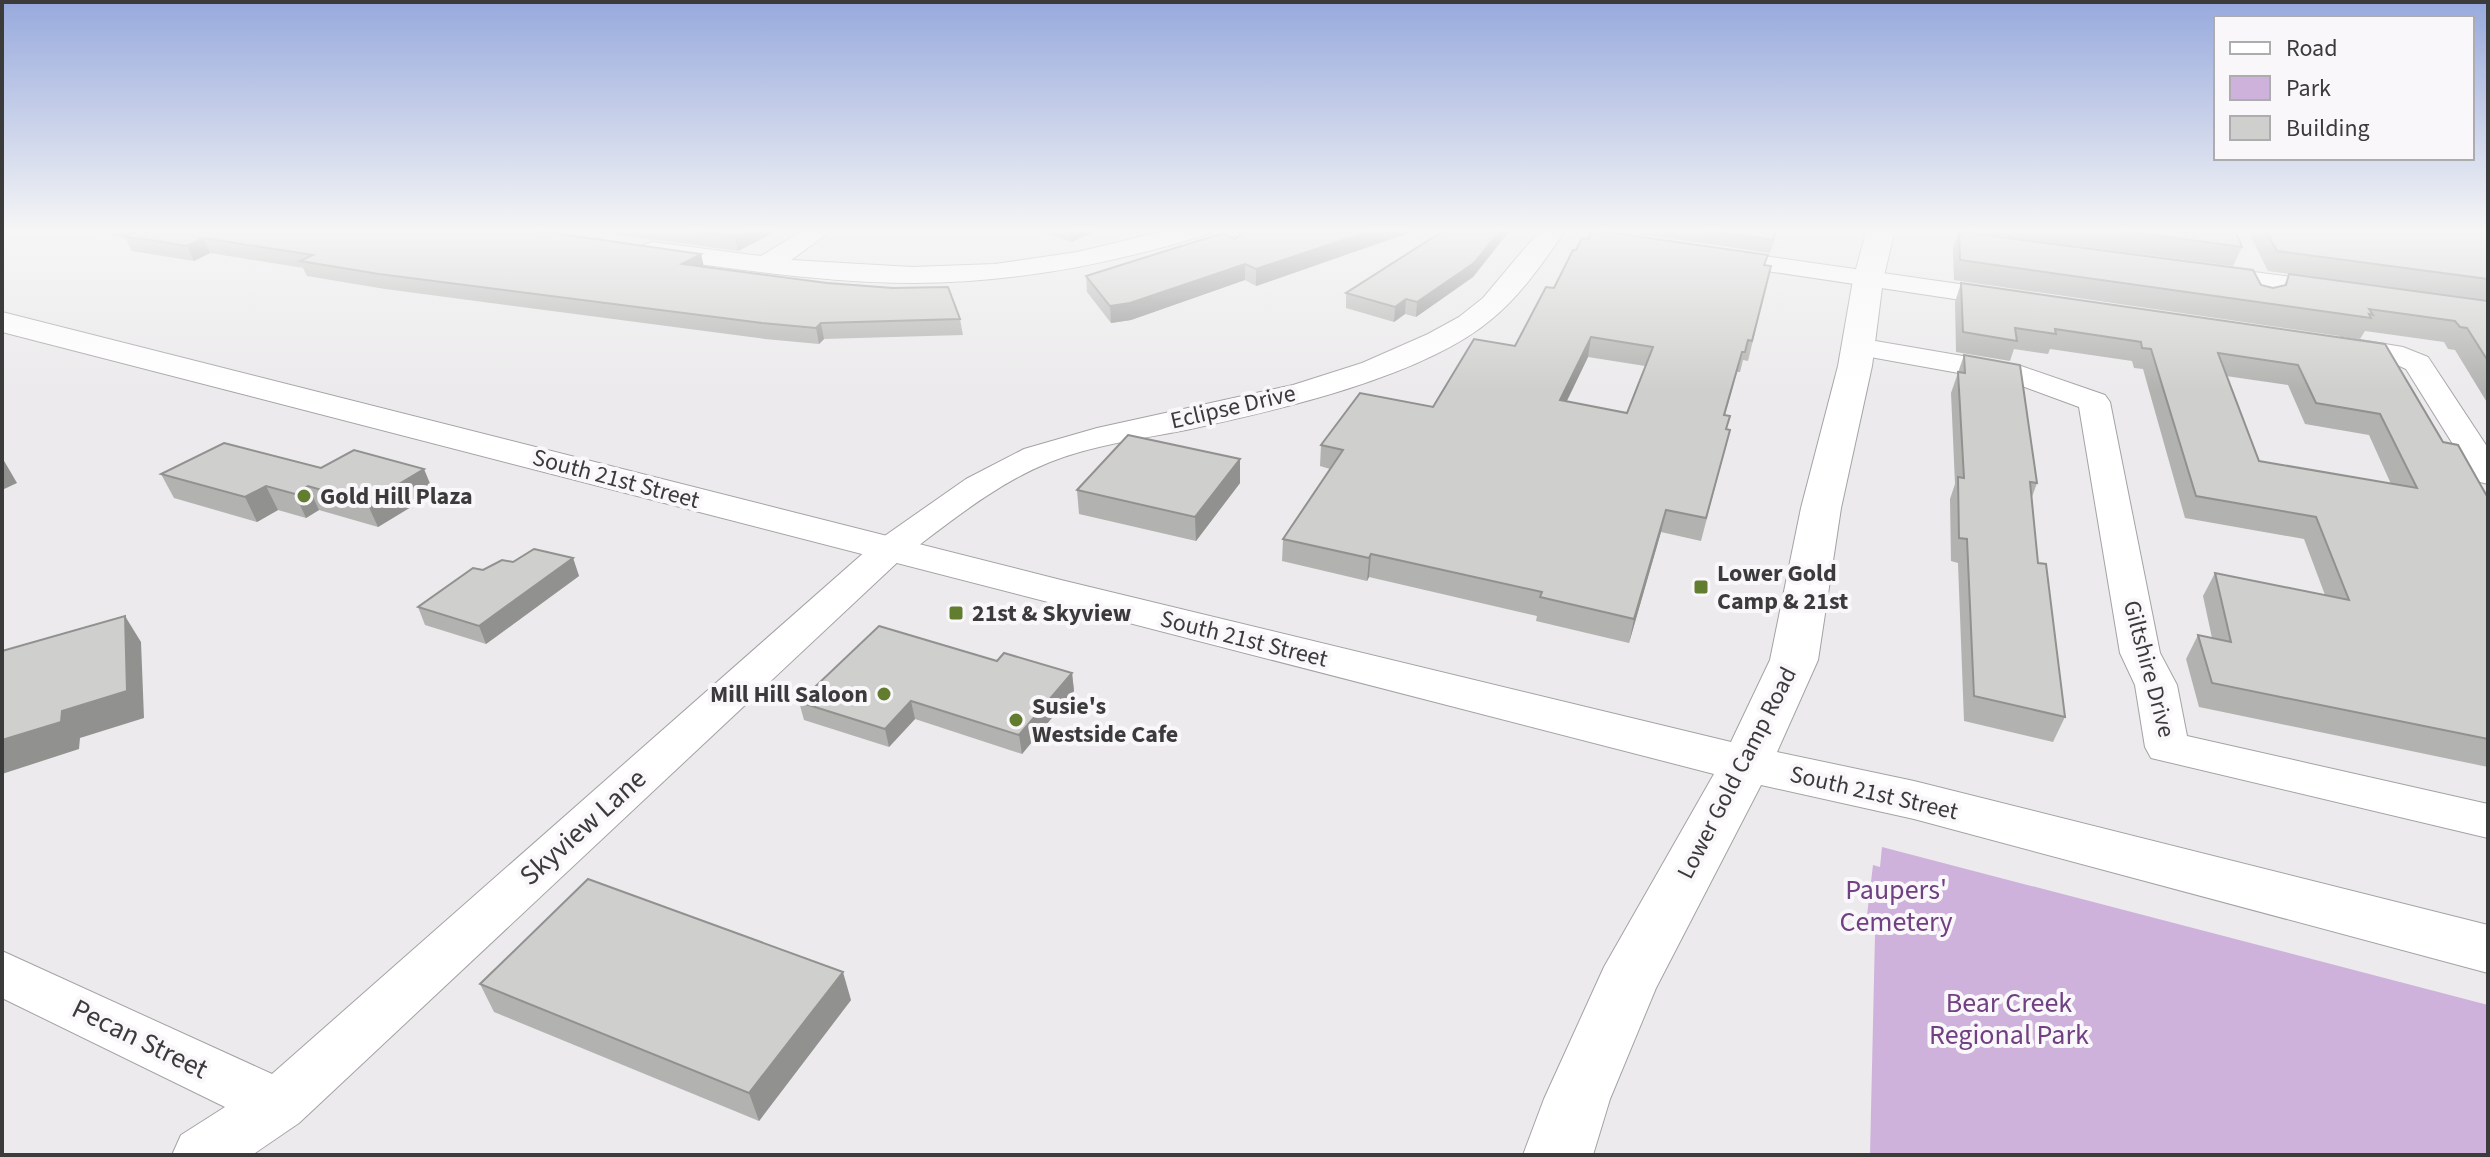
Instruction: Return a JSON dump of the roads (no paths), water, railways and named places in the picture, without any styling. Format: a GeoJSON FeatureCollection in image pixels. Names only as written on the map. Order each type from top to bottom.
{"type":"FeatureCollection","features":[{"type":"Feature","properties":{"kind":"main road","name":"Lower Gold Camp Road"},"geometry":{"type":"LineString","coordinates":[[1558,1155],[1577,1099],[1626,985],[1746,764],[1794,660],[1821,508],[1857,357],[1868,283]]}},
{"type":"Feature","properties":{"kind":"main road","name":"South 21st Street"},"geometry":{"type":"LineString","coordinates":[[2,322],[889,550],[1746,764],[1914,800],[2488,949]]}},
{"type":"Feature","properties":{"kind":"street","name":"Eclipse Drive"},"geometry":{"type":"LineString","coordinates":[[889,550],[998,474],[1038,455],[1103,436],[1289,396],[1396,359],[1470,322],[1512,283]]}},
{"type":"Feature","properties":{"kind":"street"},"geometry":{"type":"LineString","coordinates":[[1890,283],[2036,303]]}},
{"type":"Feature","properties":{"kind":"street"},"geometry":{"type":"LineString","coordinates":[[2257,283],[2269,309]]}},
{"type":"Feature","properties":{"kind":"street"},"geometry":{"type":"LineString","coordinates":[[2278,283],[2364,295]]}},
{"type":"Feature","properties":{"kind":"street"},"geometry":{"type":"LineString","coordinates":[[2309,341],[2379,351],[2417,363],[2488,474]]}},
{"type":"Feature","properties":{"kind":"street","name":"Giltshire Drive"},"geometry":{"type":"LineString","coordinates":[[1857,357],[2024,392],[2058,388],[2094,402],[2140,653],[2156,685],[2167,747],[2488,821]]}},
{"type":"Feature","properties":{"kind":"street","name":"Skyview Lane"},"geometry":{"type":"LineString","coordinates":[[202,1155],[278,1105],[889,550]]}},
{"type":"Feature","properties":{"kind":"street","name":"Pecan Street"},"geometry":{"type":"LineString","coordinates":[[2,973],[278,1105]]}},
{"type":"Feature","properties":{"kind":"street","name":"Skyview Lane"},"geometry":{"type":"LineString","coordinates":[[250,1155],[278,1105]]}},
{"type":"Feature","properties":{"kind":"place","name":"Gold Hill Plaza"},"geometry":{"type":"Point","coordinates":[304,496]}},
{"type":"Feature","properties":{"kind":"place","name":"Lower Gold Camp & 21st"},"geometry":{"type":"Point","coordinates":[1701,587]}},
{"type":"Feature","properties":{"kind":"place","name":"21st & Skyview"},"geometry":{"type":"Point","coordinates":[956,613]}},
{"type":"Feature","properties":{"kind":"place","name":"Mill Hill Saloon"},"geometry":{"type":"Point","coordinates":[884,694]}},
{"type":"Feature","properties":{"kind":"place","name":"Susie's Westside Cafe"},"geometry":{"type":"Point","coordinates":[1016,720]}},
{"type":"Feature","properties":{"kind":"park label","name":"Paupers' Cemetery"},"geometry":{"type":"Point","coordinates":[1896,906]}},
{"type":"Feature","properties":{"kind":"park label","name":"Bear Creek Regional Park"},"geometry":{"type":"Point","coordinates":[2009,1019]}}]}
